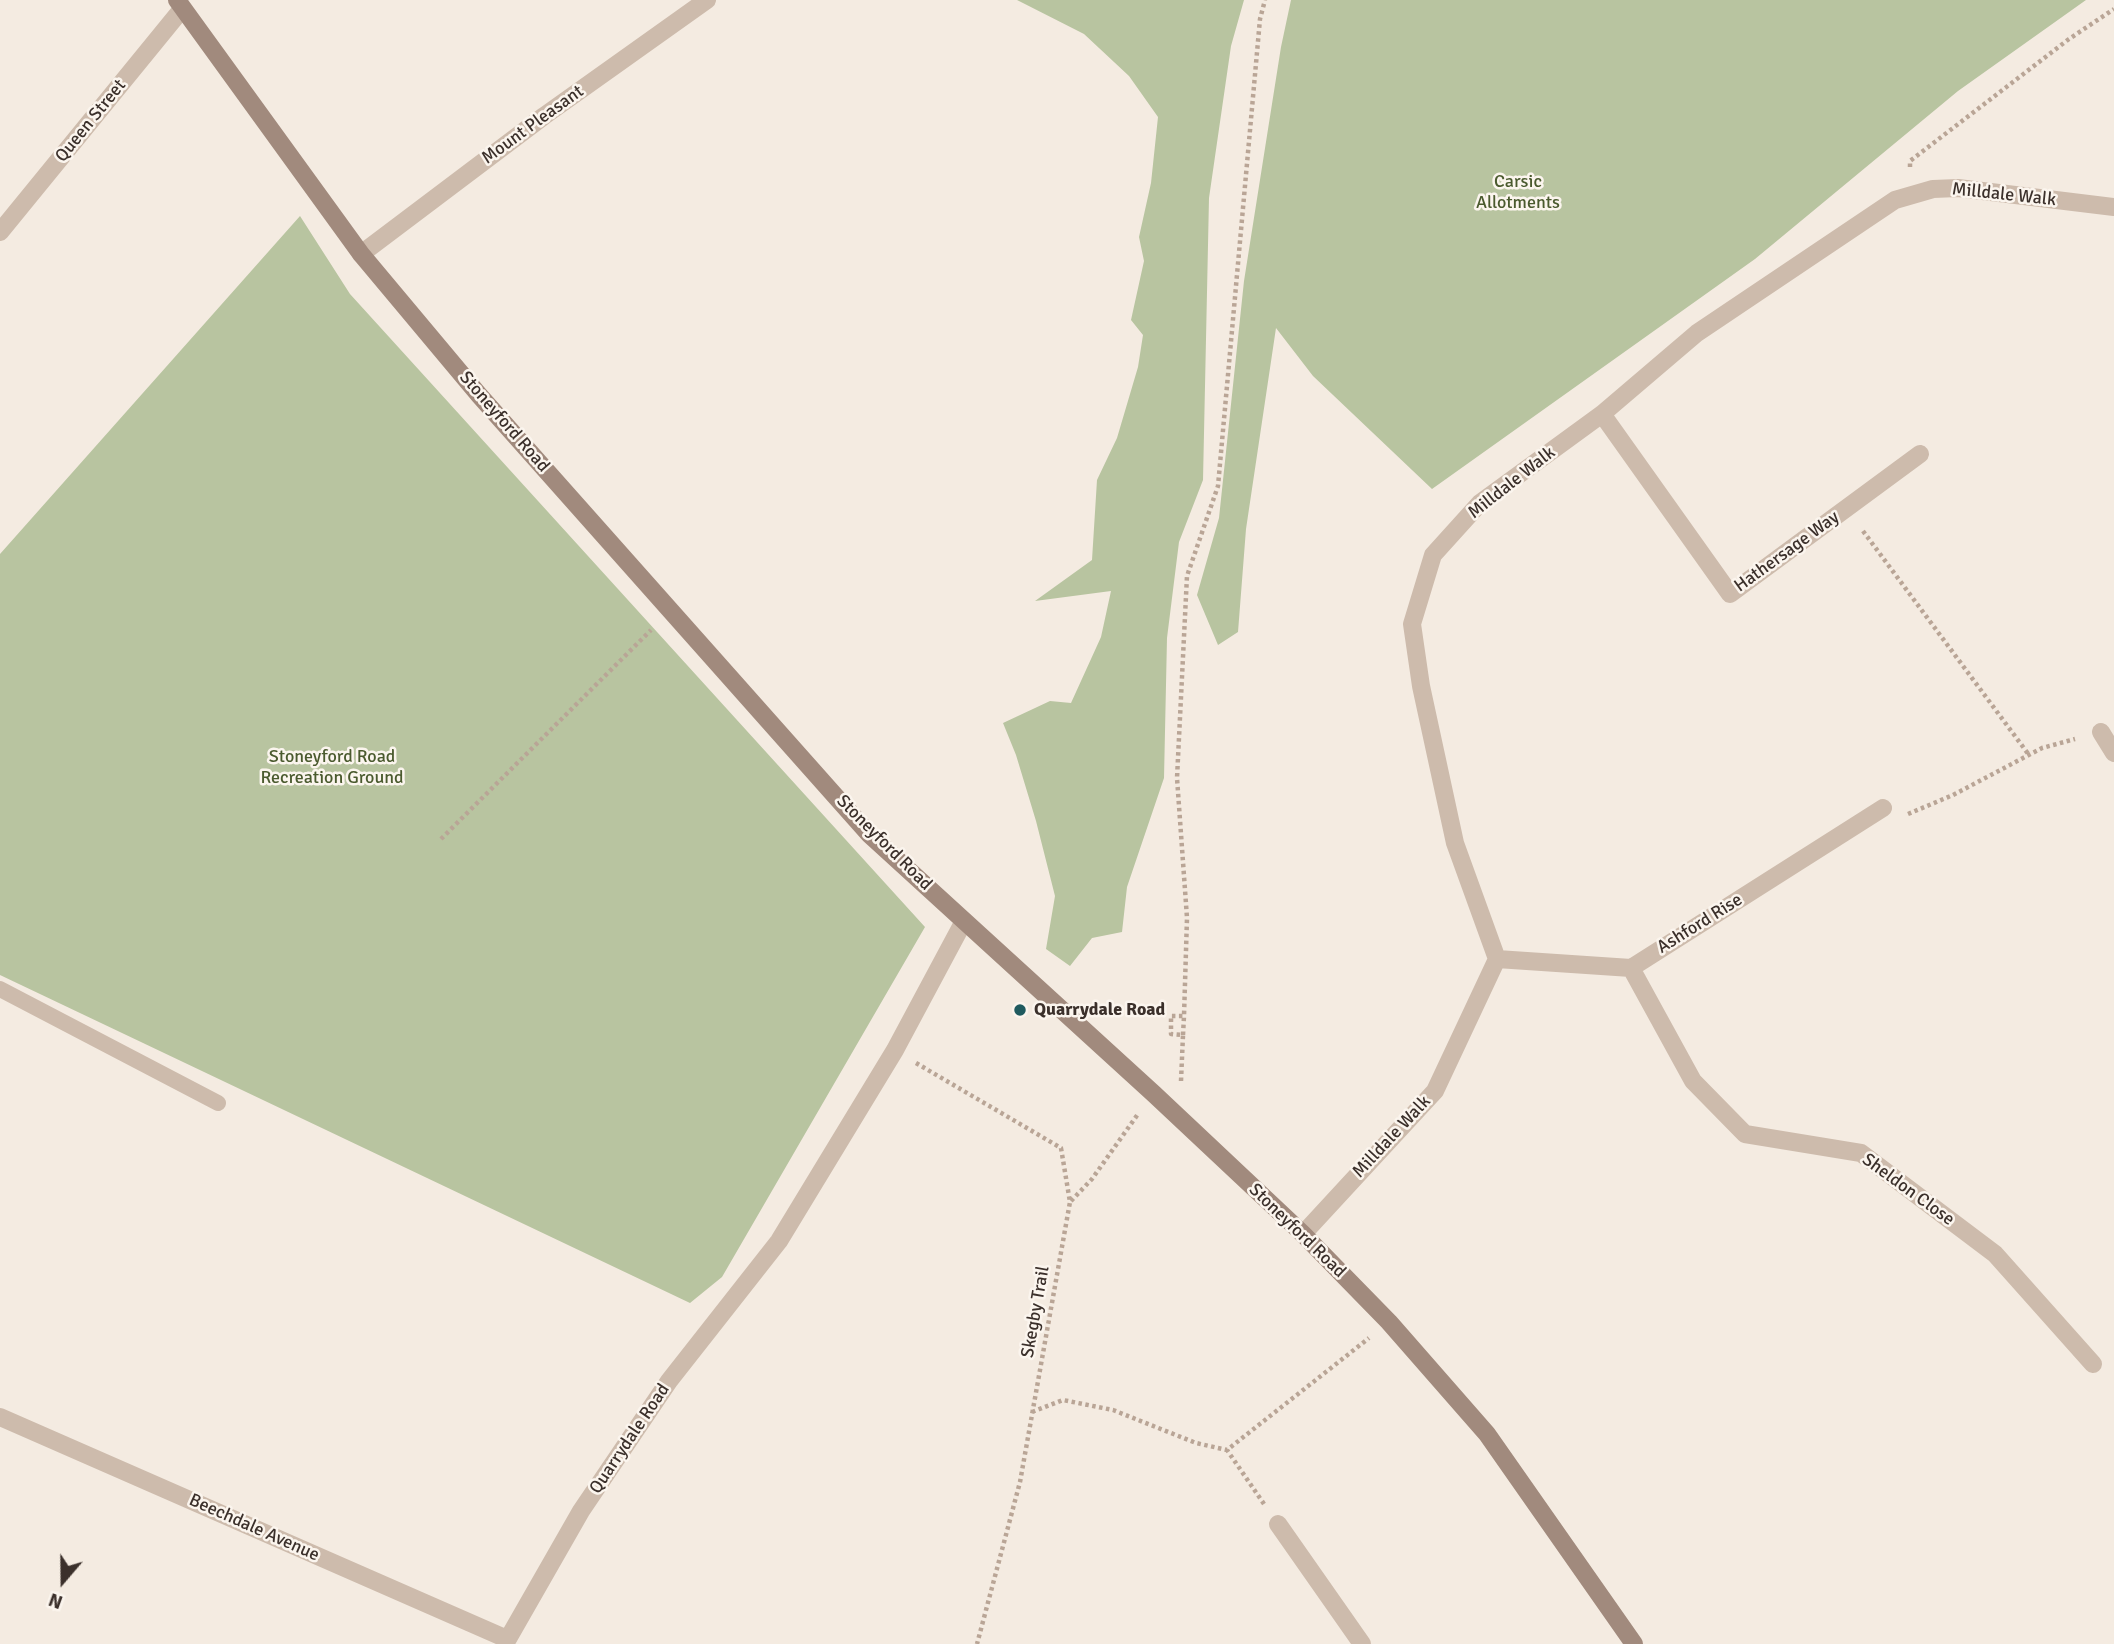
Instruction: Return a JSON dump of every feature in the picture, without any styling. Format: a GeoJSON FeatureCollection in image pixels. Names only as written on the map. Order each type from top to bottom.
{"type":"FeatureCollection","features":[{"type":"Feature","properties":{"kind":"main road","name":"Stoneyford Road"},"geometry":{"type":"LineString","coordinates":[[179,5],[361,254],[480,396],[869,834],[1154,1094],[1303,1234],[1389,1322],[1487,1434],[1634,1644]]}},
{"type":"Feature","properties":{"kind":"street","name":"Mount Pleasant"},"geometry":{"type":"LineString","coordinates":[[361,254],[544,116],[707,0]]}},
{"type":"Feature","properties":{"kind":"street","name":"Queen Street"},"geometry":{"type":"LineString","coordinates":[[0,232],[179,5]]}},
{"type":"Feature","properties":{"kind":"street","name":"Milldale Walk"},"geometry":{"type":"LineString","coordinates":[[1303,1234],[1435,1091],[1497,959],[1455,843],[1421,686],[1412,624],[1433,555],[1480,503],[1602,414],[1697,333],[1895,200],[1933,189],[1958,188],[2114,207]]}},
{"type":"Feature","properties":{"kind":"street","name":"Hathersage Way"},"geometry":{"type":"LineString","coordinates":[[1602,414],[1730,594],[1920,454]]}},
{"type":"Feature","properties":{"kind":"street"},"geometry":{"type":"LineString","coordinates":[[2101,733],[2114,753]]}},
{"type":"Feature","properties":{"kind":"street","name":"Ashford Rise"},"geometry":{"type":"LineString","coordinates":[[1631,968],[1883,808]]}},
{"type":"Feature","properties":{"kind":"street","name":"Quarrydale Road"},"geometry":{"type":"LineString","coordinates":[[506,1642],[581,1511],[669,1381],[779,1241],[895,1050],[964,921]]}},
{"type":"Feature","properties":{"kind":"street"},"geometry":{"type":"LineString","coordinates":[[1497,959],[1631,968]]}},
{"type":"Feature","properties":{"kind":"street","name":"Sheldon Close"},"geometry":{"type":"LineString","coordinates":[[1631,968],[1693,1081],[1745,1134],[1861,1153],[1995,1254],[2092,1364]]}},
{"type":"Feature","properties":{"kind":"street","name":"Beechdale Avenue"},"geometry":{"type":"LineString","coordinates":[[0,1417],[506,1642]]}},
{"type":"Feature","properties":{"kind":"street"},"geometry":{"type":"LineString","coordinates":[[1278,1524],[1363,1644]]}},
{"type":"Feature","properties":{"kind":"lane"},"geometry":{"type":"LineString","coordinates":[[0,989],[218,1103]]}},
{"type":"Feature","properties":{"kind":"path"},"geometry":{"type":"LineString","coordinates":[[1181,1081],[1187,918],[1177,778],[1186,576],[1218,486],[1260,19],[1265,0]]}},
{"type":"Feature","properties":{"kind":"path"},"geometry":{"type":"LineString","coordinates":[[1907,195],[1910,161],[2069,39],[2114,9]]}},
{"type":"Feature","properties":{"kind":"path"},"geometry":{"type":"LineString","coordinates":[[1846,508],[2029,755]]}},
{"type":"Feature","properties":{"kind":"path"},"geometry":{"type":"LineString","coordinates":[[441,839],[671,611]]}},
{"type":"Feature","properties":{"kind":"path"},"geometry":{"type":"LineString","coordinates":[[1883,808],[1907,815],[1953,795],[2042,748],[2101,733]]}},
{"type":"Feature","properties":{"kind":"path"},"geometry":{"type":"LineString","coordinates":[[1183,1035],[1171,1034],[1171,1016],[1184,1016]]}},
{"type":"Feature","properties":{"kind":"path","name":"Skegby Trail"},"geometry":{"type":"LineString","coordinates":[[916,1062],[1061,1148],[1070,1202],[1020,1482],[977,1644]]}},
{"type":"Feature","properties":{"kind":"path"},"geometry":{"type":"LineString","coordinates":[[1070,1202],[1092,1179],[1140,1111]]}},
{"type":"Feature","properties":{"kind":"path"},"geometry":{"type":"LineString","coordinates":[[1227,1450],[1389,1322]]}},
{"type":"Feature","properties":{"kind":"path"},"geometry":{"type":"LineString","coordinates":[[1032,1412],[1063,1400],[1113,1410],[1196,1443],[1227,1450],[1278,1524]]}},
{"type":"Feature","properties":{"kind":"green space"},"geometry":{"type":"Polygon","coordinates":[[[1017,0],[1244,0],[1231,46],[1209,198],[1203,480],[1179,542],[1167,638],[1164,778],[1127,887],[1122,932],[1092,938],[1070,966],[1046,949],[1055,896],[1036,821],[1016,755],[1003,723],[1050,701],[1071,703],[1101,637],[1111,591],[1035,601],[1092,560],[1097,480],[1117,438],[1138,367],[1143,335],[1131,320],[1144,261],[1139,237],[1151,183],[1158,117],[1129,76],[1084,34],[1017,0]]]}},
{"type":"Feature","properties":{"kind":"green space","name":"Carsic Allotments"},"geometry":{"type":"Polygon","coordinates":[[[1291,0],[2086,0],[1958,91],[1755,259],[1432,489],[1313,376],[1276,328],[1246,529],[1238,632],[1218,645],[1197,595],[1219,518],[1244,281],[1281,47],[1291,0]]]}},
{"type":"Feature","properties":{"kind":"green space","name":"Stoneyford Road Recreation Ground"},"geometry":{"type":"Polygon","coordinates":[[[300,216],[350,294],[925,927],[722,1277],[690,1303],[0,975],[0,554],[300,216]]]}},
{"type":"Feature","properties":{"kind":"place","name":"Quarrydale Road"},"geometry":{"type":"Point","coordinates":[1020,1010]}}]}
